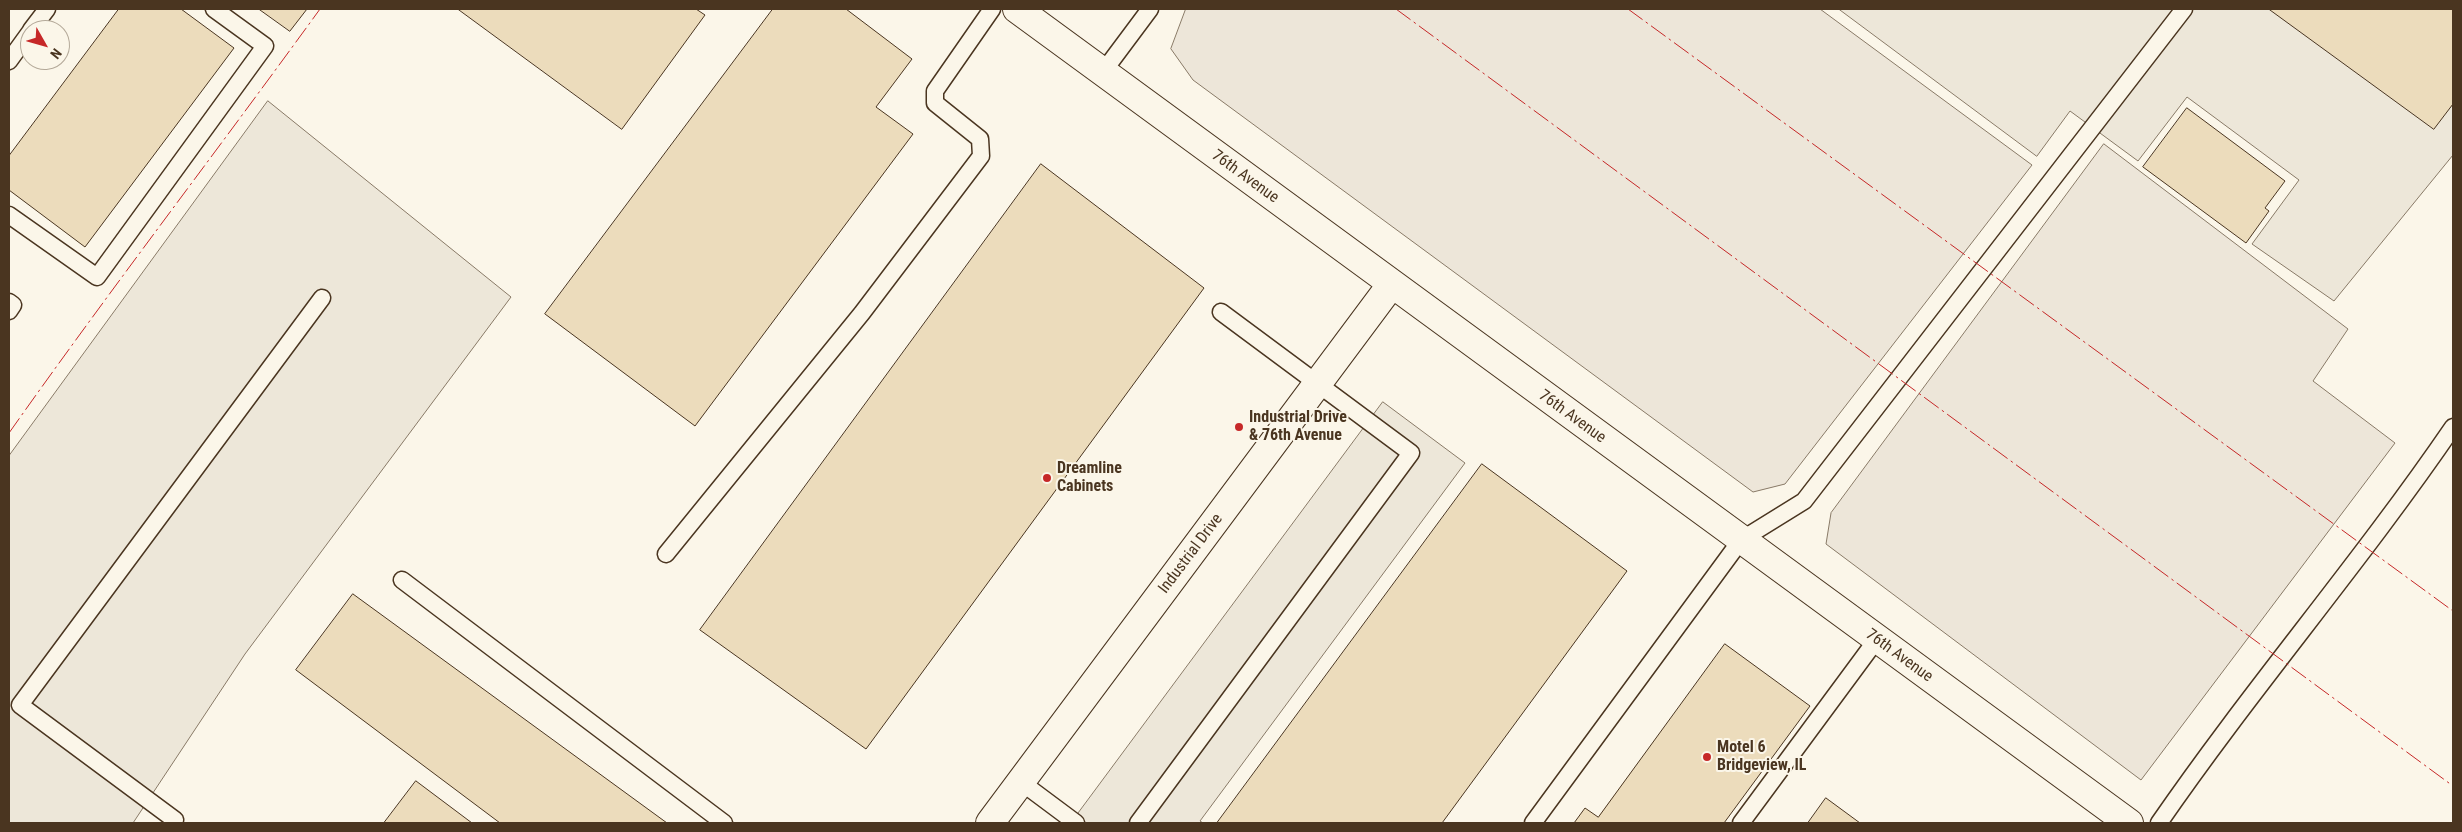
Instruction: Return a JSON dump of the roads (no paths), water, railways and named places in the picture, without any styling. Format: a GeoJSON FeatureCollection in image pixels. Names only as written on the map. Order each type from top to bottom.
{"type":"FeatureCollection","features":[{"type":"Feature","properties":{"kind":"street","name":"76th Avenue"},"geometry":{"type":"LineString","coordinates":[[1017,9],[1391,285],[2129,823]]}},
{"type":"Feature","properties":{"kind":"street","name":"Industrial Drive"},"geometry":{"type":"LineString","coordinates":[[990,823],[1391,285]]}},
{"type":"Feature","properties":{"kind":"lane"},"geometry":{"type":"LineString","coordinates":[[39,20],[47,9]]}},
{"type":"Feature","properties":{"kind":"lane"},"geometry":{"type":"LineString","coordinates":[[9,215],[97,278],[265,46],[214,9]]}},
{"type":"Feature","properties":{"kind":"lane"},"geometry":{"type":"LineString","coordinates":[[666,554],[862,313],[981,156],[980,139],[935,103],[935,90],[992,9]]}},
{"type":"Feature","properties":{"kind":"lane"},"geometry":{"type":"LineString","coordinates":[[1102,72],[1150,9]]}},
{"type":"Feature","properties":{"kind":"lane"},"geometry":{"type":"LineString","coordinates":[[1532,823],[1741,540],[1804,501],[2184,9]]}},
{"type":"Feature","properties":{"kind":"lane"},"geometry":{"type":"LineString","coordinates":[[9,61],[20,46]]}},
{"type":"Feature","properties":{"kind":"lane"},"geometry":{"type":"LineString","coordinates":[[173,823],[175,820],[20,705],[322,298]]}},
{"type":"Feature","properties":{"kind":"lane"},"geometry":{"type":"LineString","coordinates":[[9,302],[13,306],[9,311]]}},
{"type":"Feature","properties":{"kind":"lane"},"geometry":{"type":"LineString","coordinates":[[1138,823],[1411,453],[1221,312]]}},
{"type":"Feature","properties":{"kind":"lane"},"geometry":{"type":"LineString","coordinates":[[2158,823],[2195,770],[2371,539],[2453,427]]}},
{"type":"Feature","properties":{"kind":"lane"},"geometry":{"type":"LineString","coordinates":[[402,580],[724,823]]}},
{"type":"Feature","properties":{"kind":"lane"},"geometry":{"type":"LineString","coordinates":[[1741,823],[1877,639]]}},
{"type":"Feature","properties":{"kind":"lane"},"geometry":{"type":"LineString","coordinates":[[1021,782],[1076,823]]}},
{"type":"Feature","properties":{"kind":"place","name":"Industrial Drive & 76th Avenue"},"geometry":{"type":"Point","coordinates":[1239,427]}},
{"type":"Feature","properties":{"kind":"place","name":"Dreamline Cabinets"},"geometry":{"type":"Point","coordinates":[1047,478]}},
{"type":"Feature","properties":{"kind":"place","name":"Motel 6 Bridgeview, IL"},"geometry":{"type":"Point","coordinates":[1707,757]}}]}
